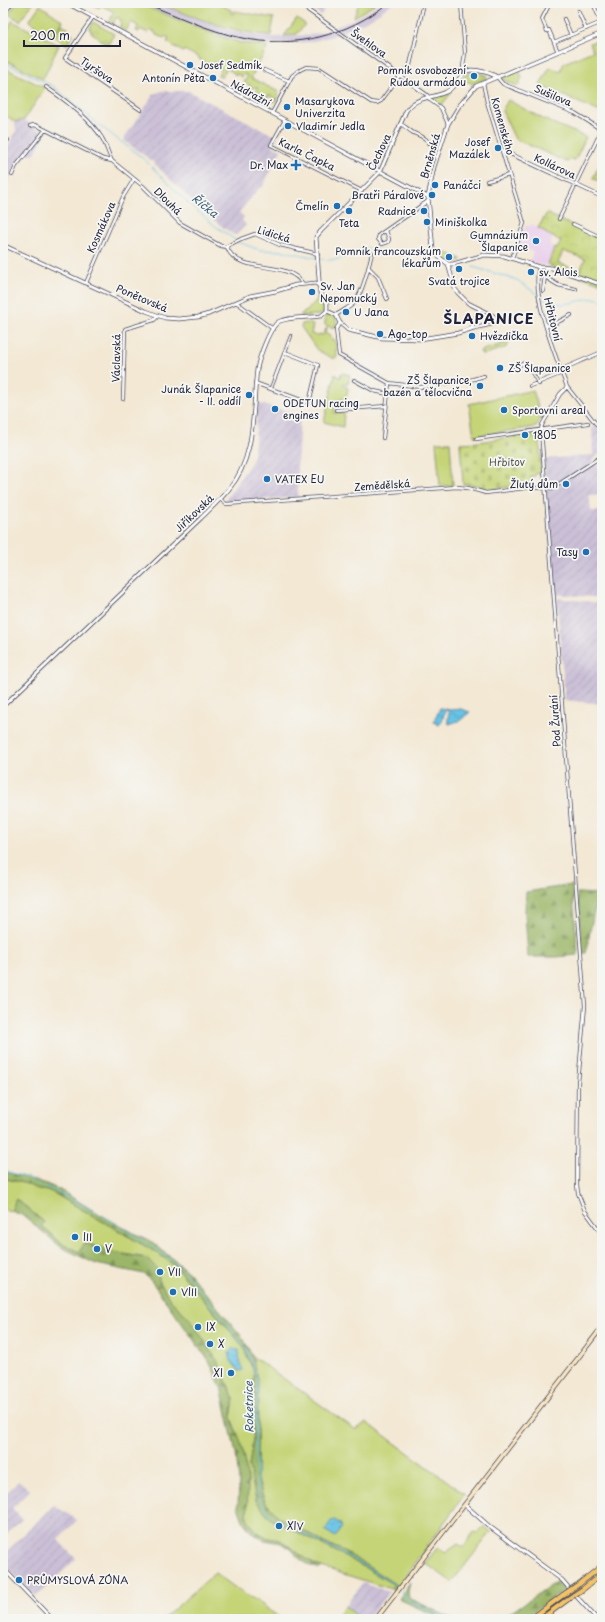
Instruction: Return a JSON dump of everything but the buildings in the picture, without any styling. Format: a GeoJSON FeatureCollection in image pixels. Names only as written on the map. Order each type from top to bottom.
{"type":"FeatureCollection","features":[{"type":"Feature","properties":{"kind":"highway"},"geometry":{"type":"LineString","coordinates":[[531,1619],[602,1566]]}},
{"type":"Feature","properties":{"kind":"highway"},"geometry":{"type":"LineString","coordinates":[[541,1619],[602,1574]]}},
{"type":"Feature","properties":{"kind":"main road"},"geometry":{"type":"LineString","coordinates":[[376,1619],[602,1328]]}},
{"type":"Feature","properties":{"kind":"street"},"geometry":{"type":"LineString","coordinates":[[3,15],[12,3]]}},
{"type":"Feature","properties":{"kind":"street","name":"Nádražní"},"geometry":{"type":"LineString","coordinates":[[66,3],[285,120],[428,199]]}},
{"type":"Feature","properties":{"kind":"street"},"geometry":{"type":"LineString","coordinates":[[257,3],[275,5],[279,3]]}},
{"type":"Feature","properties":{"kind":"street","name":"Švehlova"},"geometry":{"type":"LineString","coordinates":[[298,3],[401,75],[429,97]]}},
{"type":"Feature","properties":{"kind":"street"},"geometry":{"type":"LineString","coordinates":[[272,113],[289,81],[298,70],[306,67],[319,68],[371,102],[377,103],[410,65],[424,3]]}},
{"type":"Feature","properties":{"kind":"street"},"geometry":{"type":"LineString","coordinates":[[461,3],[465,52],[463,67],[466,71],[471,70],[492,74],[497,77]]}},
{"type":"Feature","properties":{"kind":"street"},"geometry":{"type":"LineString","coordinates":[[554,42],[602,22],[594,3]]}},
{"type":"Feature","properties":{"kind":"street"},"geometry":{"type":"LineString","coordinates":[[548,7],[542,19],[547,31],[549,30],[558,52]]}},
{"type":"Feature","properties":{"kind":"street"},"geometry":{"type":"LineString","coordinates":[[578,11],[586,29]]}},
{"type":"Feature","properties":{"kind":"street","name":"Tyršova"},"geometry":{"type":"LineString","coordinates":[[93,17],[65,58],[141,110]]}},
{"type":"Feature","properties":{"kind":"street"},"geometry":{"type":"LineString","coordinates":[[564,19],[571,35]]}},
{"type":"Feature","properties":{"kind":"street","name":"Brněnská"},"geometry":{"type":"LineString","coordinates":[[480,309],[468,304],[458,293],[448,264],[439,257],[433,248],[428,199],[434,167],[448,124],[469,93],[483,82],[602,33]]}},
{"type":"Feature","properties":{"kind":"street"},"geometry":{"type":"LineString","coordinates":[[264,70],[289,81]]}},
{"type":"Feature","properties":{"kind":"street","name":"Čechova"},"geometry":{"type":"LineString","coordinates":[[318,255],[316,237],[321,230],[380,172],[400,124],[411,104],[417,100],[446,92],[454,86],[466,71]]}},
{"type":"Feature","properties":{"kind":"street","name":"Sušilova"},"geometry":{"type":"LineString","coordinates":[[497,77],[503,84],[575,113],[602,130]]}},
{"type":"Feature","properties":{"kind":"street","name":"Komenského"},"geometry":{"type":"LineString","coordinates":[[483,82],[487,102],[524,224],[512,258]]}},
{"type":"Feature","properties":{"kind":"street"},"geometry":{"type":"LineString","coordinates":[[46,87],[95,129],[102,138],[112,161]]}},
{"type":"Feature","properties":{"kind":"street"},"geometry":{"type":"LineString","coordinates":[[429,97],[430,100],[441,108],[448,124]]}},
{"type":"Feature","properties":{"kind":"street","name":"Karla Čapka"},"geometry":{"type":"LineString","coordinates":[[285,120],[271,146],[362,191]]}},
{"type":"Feature","properties":{"kind":"street"},"geometry":{"type":"LineString","coordinates":[[400,124],[423,136],[429,143]]}},
{"type":"Feature","properties":{"kind":"street","name":"Dlouhá"},"geometry":{"type":"LineString","coordinates":[[30,126],[38,126],[103,159],[112,161],[180,223],[221,246],[226,246]]}},
{"type":"Feature","properties":{"kind":"street"},"geometry":{"type":"LineString","coordinates":[[12,175],[16,166],[45,130]]}},
{"type":"Feature","properties":{"kind":"street"},"geometry":{"type":"LineString","coordinates":[[559,219],[602,130]]}},
{"type":"Feature","properties":{"kind":"street"},"geometry":{"type":"LineString","coordinates":[[3,136],[8,140]]}},
{"type":"Feature","properties":{"kind":"street","name":"Kollárova"},"geometry":{"type":"LineString","coordinates":[[502,150],[602,197]]}},
{"type":"Feature","properties":{"kind":"street"},"geometry":{"type":"LineString","coordinates":[[487,181],[509,175]]}},
{"type":"Feature","properties":{"kind":"street","name":"Kosmákova"},"geometry":{"type":"LineString","coordinates":[[86,283],[123,197],[134,180]]}},
{"type":"Feature","properties":{"kind":"street"},"geometry":{"type":"LineString","coordinates":[[386,231],[389,238],[388,242],[382,244],[378,240],[379,235],[428,199]]}},
{"type":"Feature","properties":{"kind":"street"},"geometry":{"type":"LineString","coordinates":[[573,224],[602,238]]}},
{"type":"Feature","properties":{"kind":"street","name":"Lidická"},"geometry":{"type":"LineString","coordinates":[[226,246],[241,238],[255,234],[280,245],[318,255]]}},
{"type":"Feature","properties":{"kind":"street","name":"Ponětovská"},"geometry":{"type":"LineString","coordinates":[[3,245],[158,316],[179,319],[209,314],[250,296],[308,283]]}},
{"type":"Feature","properties":{"kind":"street"},"geometry":{"type":"LineString","coordinates":[[226,246],[232,256],[246,263],[286,271],[297,277],[303,284]]}},
{"type":"Feature","properties":{"kind":"street"},"geometry":{"type":"LineString","coordinates":[[336,315],[353,304],[357,299],[369,268],[372,253]]}},
{"type":"Feature","properties":{"kind":"street"},"geometry":{"type":"LineString","coordinates":[[236,302],[273,329],[280,321],[307,316],[321,316],[327,311],[328,307],[322,297],[320,287],[318,255]]}},
{"type":"Feature","properties":{"kind":"street"},"geometry":{"type":"LineString","coordinates":[[448,264],[453,264],[484,255],[504,256],[539,267],[552,268],[602,284]]}},
{"type":"Feature","properties":{"kind":"street","name":"Hřbitovní"},"geometry":{"type":"LineString","coordinates":[[539,267],[539,298],[552,348],[567,387],[597,426]]}},
{"type":"Feature","properties":{"kind":"street"},"geometry":{"type":"LineString","coordinates":[[369,268],[378,277],[387,299]]}},
{"type":"Feature","properties":{"kind":"street"},"geometry":{"type":"LineString","coordinates":[[543,291],[546,268]]}},
{"type":"Feature","properties":{"kind":"street"},"geometry":{"type":"LineString","coordinates":[[308,283],[315,279],[319,271]]}},
{"type":"Feature","properties":{"kind":"street"},"geometry":{"type":"LineString","coordinates":[[545,277],[558,285],[576,290]]}},
{"type":"Feature","properties":{"kind":"street"},"geometry":{"type":"LineString","coordinates":[[308,283],[316,282],[320,287]]}},
{"type":"Feature","properties":{"kind":"street"},"geometry":{"type":"LineString","coordinates":[[327,311],[336,315],[340,323],[345,328],[382,338],[411,340],[458,333],[493,324],[496,321],[494,316],[480,309],[471,329]]}},
{"type":"Feature","properties":{"kind":"street"},"geometry":{"type":"LineString","coordinates":[[546,326],[571,315]]}},
{"type":"Feature","properties":{"kind":"street","name":"Václavská"},"geometry":{"type":"LineString","coordinates":[[123,399],[125,329],[154,320],[158,316]]}},
{"type":"Feature","properties":{"kind":"street"},"geometry":{"type":"LineString","coordinates":[[340,323],[336,329],[339,355],[389,383],[421,387],[470,380],[484,376]]}},
{"type":"Feature","properties":{"kind":"street","name":"Jiříkovská"},"geometry":{"type":"LineString","coordinates":[[3,706],[230,488],[246,458],[249,448],[255,383],[259,359],[273,329]]}},
{"type":"Feature","properties":{"kind":"street"},"geometry":{"type":"LineString","coordinates":[[271,388],[291,336]]}},
{"type":"Feature","properties":{"kind":"street"},"geometry":{"type":"LineString","coordinates":[[255,383],[309,403],[318,365],[285,352]]}},
{"type":"Feature","properties":{"kind":"street"},"geometry":{"type":"LineString","coordinates":[[530,386],[539,384],[561,371],[602,352]]}},
{"type":"Feature","properties":{"kind":"street"},"geometry":{"type":"LineString","coordinates":[[514,366],[526,363],[539,384]]}},
{"type":"Feature","properties":{"kind":"street"},"geometry":{"type":"LineString","coordinates":[[354,380],[374,391],[388,394]]}},
{"type":"Feature","properties":{"kind":"street"},"geometry":{"type":"LineString","coordinates":[[383,438],[389,383]]}},
{"type":"Feature","properties":{"kind":"street"},"geometry":{"type":"LineString","coordinates":[[567,387],[560,394],[542,425],[541,430],[545,487],[553,488],[602,456]]}},
{"type":"Feature","properties":{"kind":"street"},"geometry":{"type":"LineString","coordinates":[[336,410],[386,406]]}},
{"type":"Feature","properties":{"kind":"street"},"geometry":{"type":"LineString","coordinates":[[476,439],[588,422]]}},
{"type":"Feature","properties":{"kind":"street","name":"Zemědělská"},"geometry":{"type":"LineString","coordinates":[[220,499],[226,504],[457,487],[468,488],[486,493],[545,487]]}},
{"type":"Feature","properties":{"kind":"street","name":"Pod Žurání"},"geometry":{"type":"LineString","coordinates":[[545,487],[585,1006],[578,1083],[577,1185],[578,1193],[585,1211],[602,1234]]}},
{"type":"Feature","properties":{"kind":"street"},"geometry":{"type":"LineString","coordinates":[[465,1505],[490,1527],[562,1580],[568,1587]]}},
{"type":"Feature","properties":{"kind":"street"},"geometry":{"type":"LineString","coordinates":[[3,1568],[52,1619]]}},
{"type":"Feature","properties":{"kind":"street"},"geometry":{"type":"LineString","coordinates":[[577,1597],[597,1619]]}},
{"type":"Feature","properties":{"kind":"shaded area"},"geometry":{"type":"Polygon","coordinates":[[[137,3],[158,3],[225,29],[248,34],[274,37],[308,35],[323,32],[357,18],[381,3],[393,3],[370,19],[333,36],[309,42],[274,44],[247,42],[223,36],[137,3]]]}},
{"type":"Feature","properties":{"kind":"shaded area"},"geometry":{"type":"Polygon","coordinates":[[[314,3],[327,3],[321,15],[312,8],[314,3]]]}},
{"type":"Feature","properties":{"kind":"shaded area"},"geometry":{"type":"Polygon","coordinates":[[[162,91],[188,91],[277,137],[272,146],[281,150],[262,188],[260,187],[239,212],[244,217],[242,220],[246,225],[236,235],[232,234],[202,211],[151,160],[123,140],[154,94],[162,91]]]}},
{"type":"Feature","properties":{"kind":"shaded area"},"geometry":{"type":"Polygon","coordinates":[[[24,120],[45,134],[34,155],[23,155],[14,167],[3,193],[3,155],[16,131],[15,122],[24,120]]]}},
{"type":"Feature","properties":{"kind":"shaded area","name":"Gymnázium Šlapanice"},"geometry":{"type":"Polygon","coordinates":[[[531,224],[543,230],[546,232],[545,234],[553,238],[550,245],[554,248],[548,265],[542,266],[530,261],[533,252],[518,246],[526,225],[530,227],[531,224]]]}},
{"type":"Feature","properties":{"kind":"shaded area"},"geometry":{"type":"Polygon","coordinates":[[[257,403],[300,415],[297,467],[298,497],[224,502],[252,461],[255,444],[257,403]]]}},
{"type":"Feature","properties":{"kind":"shaded area"},"geometry":{"type":"Polygon","coordinates":[[[602,424],[602,453],[592,460],[597,466],[602,466],[602,494],[589,495],[591,511],[602,511],[602,598],[555,594],[547,515],[544,459],[593,455],[592,428],[602,424]]]}},
{"type":"Feature","properties":{"kind":"shaded area"},"geometry":{"type":"Polygon","coordinates":[[[557,598],[602,603],[602,704],[565,700],[557,598]]]}},
{"type":"Feature","properties":{"kind":"shaded area"},"geometry":{"type":"Polygon","coordinates":[[[19,1481],[30,1490],[12,1508],[22,1519],[3,1538],[3,1497],[19,1481]]]}},
{"type":"Feature","properties":{"kind":"shaded area"},"geometry":{"type":"Polygon","coordinates":[[[54,1505],[77,1520],[58,1540],[76,1559],[36,1597],[3,1563],[3,1559],[5,1557],[3,1555],[54,1505]]]}},
{"type":"Feature","properties":{"kind":"shaded area"},"geometry":{"type":"Polygon","coordinates":[[[363,1583],[389,1592],[368,1619],[361,1619],[345,1606],[363,1583]]]}},
{"type":"Feature","properties":{"kind":"green space"},"geometry":{"type":"Polygon","coordinates":[[[17,3],[33,3],[20,21],[9,14],[17,3]]]}},
{"type":"Feature","properties":{"kind":"green space"},"geometry":{"type":"Polygon","coordinates":[[[137,3],[241,43],[268,46],[251,78],[277,91],[279,94],[276,101],[271,102],[273,97],[270,95],[269,97],[264,97],[259,93],[257,96],[255,95],[258,88],[249,87],[250,85],[244,82],[248,76],[244,74],[242,77],[237,74],[236,75],[227,68],[222,77],[218,75],[221,68],[214,62],[211,67],[199,59],[200,58],[184,50],[183,52],[167,42],[169,38],[166,36],[164,38],[156,35],[155,32],[150,30],[148,33],[140,29],[139,32],[136,31],[138,26],[131,22],[126,31],[120,27],[121,20],[116,17],[113,24],[109,22],[114,12],[101,5],[99,8],[92,4],[137,3]]]}},
{"type":"Feature","properties":{"kind":"green space"},"geometry":{"type":"Polygon","coordinates":[[[158,3],[217,3],[231,10],[231,13],[233,14],[234,11],[274,18],[271,35],[229,28],[199,19],[158,3]]]}},
{"type":"Feature","properties":{"kind":"green space"},"geometry":{"type":"Polygon","coordinates":[[[359,3],[377,3],[354,17],[359,3]]]}},
{"type":"Feature","properties":{"kind":"green space"},"geometry":{"type":"Polygon","coordinates":[[[40,5],[63,21],[52,37],[29,21],[40,5]]]}},
{"type":"Feature","properties":{"kind":"green space"},"geometry":{"type":"Polygon","coordinates":[[[297,18],[305,24],[297,34],[284,36],[297,18]]]}},
{"type":"Feature","properties":{"kind":"green space"},"geometry":{"type":"Polygon","coordinates":[[[12,21],[59,45],[43,79],[3,59],[3,39],[12,21]]]}},
{"type":"Feature","properties":{"kind":"green space"},"geometry":{"type":"Polygon","coordinates":[[[93,22],[114,34],[108,45],[91,32],[90,28],[93,22]]]}},
{"type":"Feature","properties":{"kind":"green space"},"geometry":{"type":"Polygon","coordinates":[[[62,24],[73,34],[67,45],[54,36],[62,24]]]}},
{"type":"Feature","properties":{"kind":"green space"},"geometry":{"type":"Polygon","coordinates":[[[599,40],[602,47],[602,108],[600,112],[540,85],[550,67],[560,72],[564,63],[593,51],[590,43],[599,40]]]}},
{"type":"Feature","properties":{"kind":"green space"},"geometry":{"type":"Polygon","coordinates":[[[3,67],[45,88],[24,120],[15,122],[3,113],[3,67]]]}},
{"type":"Feature","properties":{"kind":"green space"},"geometry":{"type":"Polygon","coordinates":[[[519,70],[522,77],[518,86],[505,81],[504,77],[519,70]]]}},
{"type":"Feature","properties":{"kind":"green space"},"geometry":{"type":"Polygon","coordinates":[[[473,72],[486,75],[487,78],[473,84],[462,79],[466,74],[473,72]]]}},
{"type":"Feature","properties":{"kind":"green space"},"geometry":{"type":"Polygon","coordinates":[[[449,92],[451,93],[441,106],[433,100],[433,98],[449,92]]]}},
{"type":"Feature","properties":{"kind":"green space"},"geometry":{"type":"Polygon","coordinates":[[[508,100],[543,119],[586,137],[575,160],[571,159],[567,162],[515,139],[502,111],[508,100]]]}},
{"type":"Feature","properties":{"kind":"green space"},"geometry":{"type":"Polygon","coordinates":[[[602,160],[602,183],[593,178],[602,160]]]}},
{"type":"Feature","properties":{"kind":"green space"},"geometry":{"type":"Polygon","coordinates":[[[547,213],[602,240],[602,282],[597,282],[548,265],[554,248],[557,249],[561,241],[538,228],[547,213]],[[563,251],[558,263],[580,271],[585,259],[563,251]]]}},
{"type":"Feature","properties":{"kind":"green space"},"geometry":{"type":"Polygon","coordinates":[[[438,252],[444,252],[461,260],[445,260],[438,252]]]}},
{"type":"Feature","properties":{"kind":"green space"},"geometry":{"type":"Polygon","coordinates":[[[320,296],[326,305],[324,313],[319,315],[301,316],[301,314],[307,311],[320,296]]]}},
{"type":"Feature","properties":{"kind":"green space"},"geometry":{"type":"Polygon","coordinates":[[[330,314],[336,320],[334,328],[325,325],[325,316],[330,314]]]}},
{"type":"Feature","properties":{"kind":"green space"},"geometry":{"type":"Polygon","coordinates":[[[307,323],[313,325],[311,334],[318,336],[319,334],[323,335],[327,327],[326,334],[331,335],[332,340],[335,340],[337,357],[334,357],[334,359],[317,350],[301,327],[302,324],[307,323]]]}},
{"type":"Feature","properties":{"kind":"green space"},"geometry":{"type":"Polygon","coordinates":[[[509,342],[507,347],[482,355],[480,351],[509,342]]]}},
{"type":"Feature","properties":{"kind":"green space"},"geometry":{"type":"Polygon","coordinates":[[[341,373],[350,375],[348,384],[344,383],[343,385],[348,388],[346,399],[337,401],[334,413],[344,413],[343,427],[324,422],[335,374],[340,378],[341,373]]]}},
{"type":"Feature","properties":{"kind":"green space","name":"Sportovni areal"},"geometry":{"type":"Polygon","coordinates":[[[533,390],[541,418],[536,427],[474,436],[469,404],[533,390]]]}},
{"type":"Feature","properties":{"kind":"green space","name":"Hřbitov"},"geometry":{"type":"Polygon","coordinates":[[[539,432],[542,474],[536,473],[535,476],[531,477],[532,483],[484,491],[484,488],[481,488],[480,486],[463,484],[460,443],[479,442],[539,432]]]}},
{"type":"Feature","properties":{"kind":"green space"},"geometry":{"type":"Polygon","coordinates":[[[436,442],[450,442],[453,486],[440,486],[436,442]]]}},
{"type":"Feature","properties":{"kind":"green space"},"geometry":{"type":"Polygon","coordinates":[[[572,885],[578,955],[528,957],[525,912],[526,892],[572,885]]]}},
{"type":"Feature","properties":{"kind":"green space"},"geometry":{"type":"Polygon","coordinates":[[[577,893],[600,894],[593,916],[586,953],[582,953],[577,893]]]}},
{"type":"Feature","properties":{"kind":"green space"},"geometry":{"type":"Polygon","coordinates":[[[3,1171],[44,1183],[60,1190],[131,1232],[151,1241],[188,1272],[243,1338],[252,1356],[258,1383],[257,1478],[265,1502],[280,1518],[324,1543],[344,1551],[398,1586],[394,1591],[391,1589],[394,1584],[345,1556],[271,1519],[256,1501],[249,1466],[253,1441],[254,1372],[243,1346],[175,1266],[159,1254],[50,1191],[38,1190],[27,1184],[3,1178],[3,1171]]]}},
{"type":"Feature","properties":{"kind":"green space"},"geometry":{"type":"Polygon","coordinates":[[[3,1178],[27,1184],[38,1190],[50,1191],[159,1254],[175,1266],[243,1346],[254,1372],[253,1441],[249,1466],[271,1519],[345,1556],[394,1585],[391,1589],[315,1565],[280,1540],[268,1538],[256,1531],[247,1518],[248,1480],[240,1440],[231,1418],[234,1399],[218,1362],[190,1319],[170,1300],[159,1280],[158,1270],[142,1257],[113,1252],[85,1243],[79,1252],[64,1245],[41,1226],[44,1222],[16,1199],[11,1211],[3,1209],[3,1178]]]}},
{"type":"Feature","properties":{"kind":"green space"},"geometry":{"type":"Polygon","coordinates":[[[16,1199],[44,1222],[41,1226],[64,1245],[79,1252],[85,1243],[113,1252],[148,1259],[158,1270],[159,1280],[170,1300],[190,1319],[218,1362],[234,1399],[231,1418],[240,1440],[248,1480],[247,1518],[256,1531],[268,1538],[280,1540],[315,1565],[322,1567],[320,1569],[301,1560],[291,1549],[281,1543],[264,1540],[253,1534],[244,1523],[238,1507],[239,1481],[236,1454],[221,1387],[209,1361],[152,1282],[144,1274],[96,1264],[61,1247],[24,1216],[11,1211],[16,1199]]]}},
{"type":"Feature","properties":{"kind":"green space"},"geometry":{"type":"Polygon","coordinates":[[[252,1356],[356,1430],[366,1422],[465,1494],[398,1586],[344,1551],[324,1543],[279,1518],[265,1502],[257,1478],[258,1383],[252,1356]]]}},
{"type":"Feature","properties":{"kind":"green space"},"geometry":{"type":"Polygon","coordinates":[[[484,1526],[491,1532],[452,1582],[425,1563],[438,1547],[445,1553],[458,1544],[463,1547],[474,1532],[477,1533],[484,1526]]]}},
{"type":"Feature","properties":{"kind":"green space"},"geometry":{"type":"Polygon","coordinates":[[[215,1573],[244,1594],[256,1600],[281,1619],[163,1619],[215,1573]]]}},
{"type":"Feature","properties":{"kind":"green space"},"geometry":{"type":"Polygon","coordinates":[[[557,1581],[565,1589],[522,1619],[501,1619],[557,1581]]]}},
{"type":"Feature","properties":{"kind":"green space"},"geometry":{"type":"Polygon","coordinates":[[[410,1582],[408,1592],[409,1598],[453,1619],[442,1619],[399,1599],[410,1582]]]}},
{"type":"Feature","properties":{"kind":"green space"},"geometry":{"type":"Polygon","coordinates":[[[345,1606],[361,1619],[335,1619],[345,1606]]]}},
{"type":"Feature","properties":{"kind":"water"},"geometry":{"type":"Polygon","coordinates":[[[440,708],[450,710],[461,709],[470,712],[461,720],[449,724],[448,711],[445,710],[442,722],[439,725],[434,722],[440,708]]]}},
{"type":"Feature","properties":{"kind":"water"},"geometry":{"type":"Polygon","coordinates":[[[233,1348],[235,1350],[239,1350],[240,1363],[243,1370],[239,1371],[231,1361],[229,1352],[233,1348]]]}},
{"type":"Feature","properties":{"kind":"water"},"geometry":{"type":"Polygon","coordinates":[[[334,1520],[340,1523],[342,1527],[335,1537],[325,1530],[331,1521],[334,1520]]]}},
{"type":"Feature","properties":{"kind":"waterway","name":"Říčka"},"geometry":{"type":"LineString","coordinates":[[3,62],[53,86],[99,125],[144,159],[188,203],[214,225],[238,242],[260,250],[284,251],[327,260],[340,259],[364,248],[400,254],[433,254]]}},
{"type":"Feature","properties":{"kind":"waterway","name":"Říčka"},"geometry":{"type":"LineString","coordinates":[[473,267],[517,280],[537,294]]}},
{"type":"Feature","properties":{"kind":"waterway","name":"Říčka"},"geometry":{"type":"LineString","coordinates":[[539,296],[558,304],[566,304],[587,299],[602,300]]}},
{"type":"Feature","properties":{"kind":"waterway","name":"Roketnice"},"geometry":{"type":"LineString","coordinates":[[3,1170],[32,1180],[41,1186],[55,1191],[108,1219],[154,1248],[176,1264],[188,1276],[245,1347],[254,1369],[258,1385],[255,1441],[258,1495],[267,1512],[275,1519],[353,1559],[399,1587]]}},
{"type":"Feature","properties":{"kind":"waterway","name":"Roketnice"},"geometry":{"type":"LineString","coordinates":[[401,1590],[403,1596],[410,1601],[448,1619]]}},
{"type":"Feature","properties":{"kind":"railway"},"geometry":{"type":"LineString","coordinates":[[144,3],[204,27],[229,35],[261,41],[281,42],[319,37],[338,31],[355,24],[388,3]]}},
{"type":"Feature","properties":{"kind":"place","name":"Josef Sedmík"},"geometry":{"type":"Point","coordinates":[190,65]}},
{"type":"Feature","properties":{"kind":"place","name":"Pomník osvobození Rudou armádou"},"geometry":{"type":"Point","coordinates":[474,76]}},
{"type":"Feature","properties":{"kind":"place","name":"Antonín Pěta"},"geometry":{"type":"Point","coordinates":[213,78]}},
{"type":"Feature","properties":{"kind":"place","name":"Masarykova Univerzita"},"geometry":{"type":"Point","coordinates":[287,107]}},
{"type":"Feature","properties":{"kind":"place","name":"Vladimír Jedla"},"geometry":{"type":"Point","coordinates":[288,126]}},
{"type":"Feature","properties":{"kind":"place","name":"Josef Mazálek"},"geometry":{"type":"Point","coordinates":[498,148]}},
{"type":"Feature","properties":{"kind":"place","name":"Dr. Max"},"geometry":{"type":"Point","coordinates":[296,165]}},
{"type":"Feature","properties":{"kind":"place","name":"Panáčci"},"geometry":{"type":"Point","coordinates":[435,185]}},
{"type":"Feature","properties":{"kind":"place","name":"Bratři Páralové"},"geometry":{"type":"Point","coordinates":[432,195]}},
{"type":"Feature","properties":{"kind":"place","name":"Čmelín"},"geometry":{"type":"Point","coordinates":[337,206]}},
{"type":"Feature","properties":{"kind":"place","name":"Teta"},"geometry":{"type":"Point","coordinates":[349,211]}},
{"type":"Feature","properties":{"kind":"place","name":"Radnice"},"geometry":{"type":"Point","coordinates":[424,211]}},
{"type":"Feature","properties":{"kind":"place","name":"Miniškolka"},"geometry":{"type":"Point","coordinates":[427,222]}},
{"type":"Feature","properties":{"kind":"place","name":"Gymnázium Šlapanice"},"geometry":{"type":"Point","coordinates":[536,241]}},
{"type":"Feature","properties":{"kind":"place","name":"Pomník francouzským lékařům"},"geometry":{"type":"Point","coordinates":[449,257]}},
{"type":"Feature","properties":{"kind":"place","name":"Svatá trojice"},"geometry":{"type":"Point","coordinates":[459,269]}},
{"type":"Feature","properties":{"kind":"place","name":"sv. Alois"},"geometry":{"type":"Point","coordinates":[531,272]}},
{"type":"Feature","properties":{"kind":"place","name":"Sv. Jan Nepomucký"},"geometry":{"type":"Point","coordinates":[312,292]}},
{"type":"Feature","properties":{"kind":"place","name":"U Jana"},"geometry":{"type":"Point","coordinates":[346,312]}},
{"type":"Feature","properties":{"kind":"place","name":"Ago-top"},"geometry":{"type":"Point","coordinates":[380,334]}},
{"type":"Feature","properties":{"kind":"place","name":"Hvězdička"},"geometry":{"type":"Point","coordinates":[472,336]}},
{"type":"Feature","properties":{"kind":"place","name":"ZŠ Šlapanice"},"geometry":{"type":"Point","coordinates":[500,368]}},
{"type":"Feature","properties":{"kind":"place","name":"ZŠ Šlapanice, bazén a tělocvična"},"geometry":{"type":"Point","coordinates":[480,386]}},
{"type":"Feature","properties":{"kind":"place","name":"Junák Šlapanice - II. oddíl"},"geometry":{"type":"Point","coordinates":[249,395]}},
{"type":"Feature","properties":{"kind":"place","name":"ODETUN racing engines"},"geometry":{"type":"Point","coordinates":[275,409]}},
{"type":"Feature","properties":{"kind":"place","name":"Sportovni areal"},"geometry":{"type":"Point","coordinates":[504,410]}},
{"type":"Feature","properties":{"kind":"place","name":"1805"},"geometry":{"type":"Point","coordinates":[525,435]}},
{"type":"Feature","properties":{"kind":"place","name":"VATEX EU"},"geometry":{"type":"Point","coordinates":[267,479]}},
{"type":"Feature","properties":{"kind":"place","name":"Žlutý dům"},"geometry":{"type":"Point","coordinates":[566,484]}},
{"type":"Feature","properties":{"kind":"place","name":"Tasy"},"geometry":{"type":"Point","coordinates":[586,552]}},
{"type":"Feature","properties":{"kind":"place","name":"III"},"geometry":{"type":"Point","coordinates":[75,1237]}},
{"type":"Feature","properties":{"kind":"place","name":"V"},"geometry":{"type":"Point","coordinates":[97,1249]}},
{"type":"Feature","properties":{"kind":"place","name":"VII"},"geometry":{"type":"Point","coordinates":[160,1272]}},
{"type":"Feature","properties":{"kind":"place","name":"VIII"},"geometry":{"type":"Point","coordinates":[173,1292]}},
{"type":"Feature","properties":{"kind":"place","name":"IX"},"geometry":{"type":"Point","coordinates":[198,1327]}},
{"type":"Feature","properties":{"kind":"place","name":"X"},"geometry":{"type":"Point","coordinates":[210,1344]}},
{"type":"Feature","properties":{"kind":"place","name":"XI"},"geometry":{"type":"Point","coordinates":[231,1373]}},
{"type":"Feature","properties":{"kind":"place","name":"XIV"},"geometry":{"type":"Point","coordinates":[279,1526]}},
{"type":"Feature","properties":{"kind":"place","name":"PRŮMYSLOVÁ ZÓNA"},"geometry":{"type":"Point","coordinates":[19,1580]}},
{"type":"Feature","properties":{"kind":"district","name":"ŠLAPANICE"},"geometry":{"type":"Point","coordinates":[489,319]}}]}
